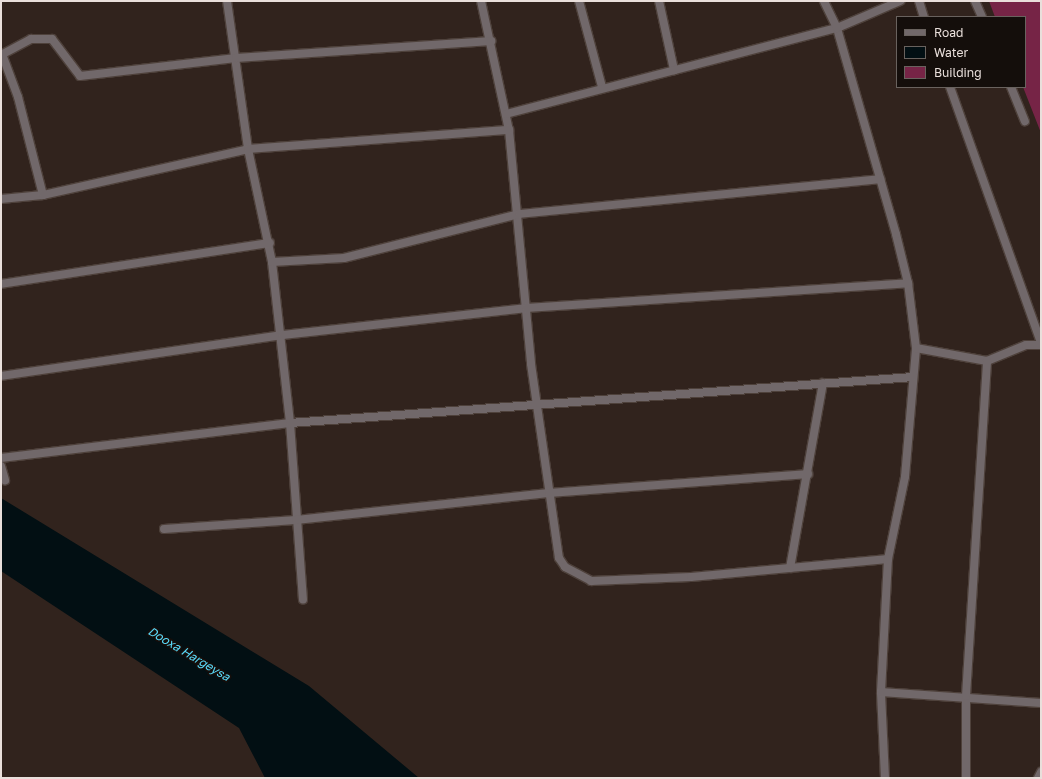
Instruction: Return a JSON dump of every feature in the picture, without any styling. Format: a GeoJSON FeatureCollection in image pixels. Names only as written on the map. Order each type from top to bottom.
{"type":"FeatureCollection","features":[{"type":"Feature","properties":{"kind":"street"},"geometry":{"type":"LineString","coordinates":[[227,1],[248,149],[270,243],[282,335],[303,600]]}},
{"type":"Feature","properties":{"kind":"street"},"geometry":{"type":"LineString","coordinates":[[481,1],[491,41],[509,130],[519,214],[526,308],[536,403],[559,558],[565,567],[591,581],[691,577],[888,559]]}},
{"type":"Feature","properties":{"kind":"street"},"geometry":{"type":"LineString","coordinates":[[579,1],[602,88]]}},
{"type":"Feature","properties":{"kind":"street"},"geometry":{"type":"LineString","coordinates":[[659,1],[674,70]]}},
{"type":"Feature","properties":{"kind":"street"},"geometry":{"type":"LineString","coordinates":[[824,1],[837,28],[908,283],[916,348],[905,477],[888,559],[881,692],[885,778]]}},
{"type":"Feature","properties":{"kind":"street"},"geometry":{"type":"LineString","coordinates":[[506,114],[837,28],[900,1]]}},
{"type":"Feature","properties":{"kind":"street"},"geometry":{"type":"LineString","coordinates":[[919,1],[924,16]]}},
{"type":"Feature","properties":{"kind":"street"},"geometry":{"type":"LineString","coordinates":[[975,1],[982,16]]}},
{"type":"Feature","properties":{"kind":"street"},"geometry":{"type":"LineString","coordinates":[[43,195],[18,97],[2,55],[31,39],[52,39],[80,76],[236,58],[491,41]]}},
{"type":"Feature","properties":{"kind":"street"},"geometry":{"type":"LineString","coordinates":[[916,348],[987,361],[1026,345],[1041,343],[950,88]]}},
{"type":"Feature","properties":{"kind":"street"},"geometry":{"type":"LineString","coordinates":[[1011,88],[1025,121]]}},
{"type":"Feature","properties":{"kind":"street"},"geometry":{"type":"LineString","coordinates":[[1,199],[43,195],[248,149],[509,130]]}},
{"type":"Feature","properties":{"kind":"street"},"geometry":{"type":"LineString","coordinates":[[272,262],[344,258],[519,214],[880,178]]}},
{"type":"Feature","properties":{"kind":"street"},"geometry":{"type":"LineString","coordinates":[[1,284],[270,243]]}},
{"type":"Feature","properties":{"kind":"street"},"geometry":{"type":"LineString","coordinates":[[1,376],[282,335],[526,308],[908,283]]}},
{"type":"Feature","properties":{"kind":"street"},"geometry":{"type":"LineString","coordinates":[[966,778],[966,696],[987,361]]}},
{"type":"Feature","properties":{"kind":"street"},"geometry":{"type":"LineString","coordinates":[[1,458],[290,424],[536,403],[913,377]]}},
{"type":"Feature","properties":{"kind":"street"},"geometry":{"type":"LineString","coordinates":[[790,568],[808,474],[823,383]]}},
{"type":"Feature","properties":{"kind":"street"},"geometry":{"type":"LineString","coordinates":[[1,466],[5,480]]}},
{"type":"Feature","properties":{"kind":"street"},"geometry":{"type":"LineString","coordinates":[[164,529],[296,520],[549,493],[808,474]]}},
{"type":"Feature","properties":{"kind":"street"},"geometry":{"type":"LineString","coordinates":[[881,692],[966,696],[1041,702]]}},
{"type":"Feature","properties":{"kind":"street"},"geometry":{"type":"LineString","coordinates":[[1038,778],[1041,772]]}},
{"type":"Feature","properties":{"kind":"water","name":"Dooxa Hargeysa"},"geometry":{"type":"Polygon","coordinates":[[[1,498],[309,686],[419,778],[265,778],[239,728],[1,571],[1,498]]]}},
{"type":"Feature","properties":{"kind":"building"},"geometry":{"type":"Polygon","coordinates":[[[989,1],[1041,1],[1041,133],[1023,88],[1026,88],[1026,16],[995,16],[989,1]]]}}]}
